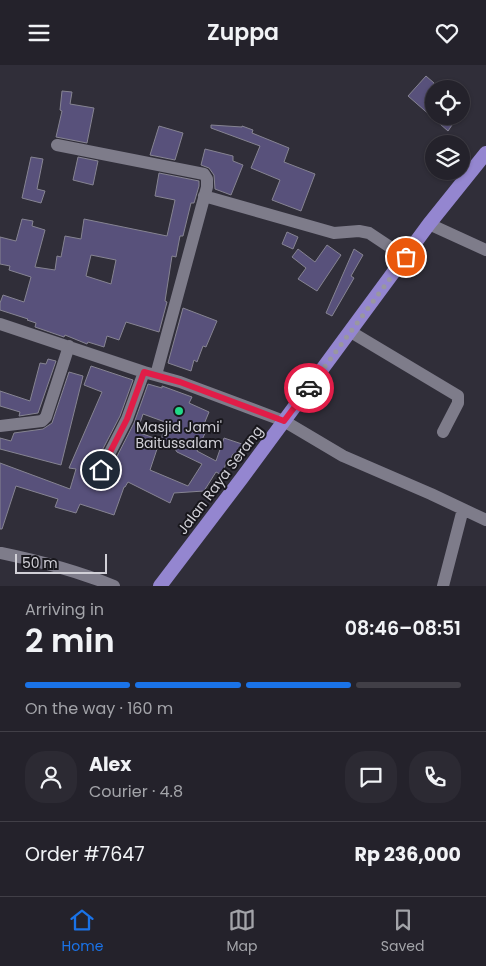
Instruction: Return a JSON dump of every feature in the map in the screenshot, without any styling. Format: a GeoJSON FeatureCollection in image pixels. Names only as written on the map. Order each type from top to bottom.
{"type":"FeatureCollection","features":[{"type":"Feature","properties":{"kind":"highway","name":"Jalan Raya Serang"},"geometry":{"type":"LineString","coordinates":[[160,586],[351,332],[429,224],[486,153]]}},
{"type":"Feature","properties":{"kind":"street"},"geometry":{"type":"LineString","coordinates":[[57,145],[204,175],[207,179],[207,187],[150,373],[101,470]]}},
{"type":"Feature","properties":{"kind":"street"},"geometry":{"type":"LineString","coordinates":[[204,196],[334,233],[359,231],[369,233],[406,257]]}},
{"type":"Feature","properties":{"kind":"street"},"geometry":{"type":"LineString","coordinates":[[429,224],[486,250]]}},
{"type":"Feature","properties":{"kind":"street"},"geometry":{"type":"LineString","coordinates":[[0,324],[180,382],[284,421],[343,456],[486,520]]}},
{"type":"Feature","properties":{"kind":"street"},"geometry":{"type":"LineString","coordinates":[[351,332],[458,396],[458,403],[443,432]]}},
{"type":"Feature","properties":{"kind":"street"},"geometry":{"type":"LineString","coordinates":[[0,426],[42,421],[46,417],[70,346]]}},
{"type":"Feature","properties":{"kind":"street"},"geometry":{"type":"LineString","coordinates":[[443,586],[463,509]]}},
{"type":"Feature","properties":{"kind":"street"},"geometry":{"type":"LineString","coordinates":[[2,553],[50,563],[84,573],[114,586]]}},
{"type":"Feature","properties":{"kind":"building"},"geometry":{"type":"Polygon","coordinates":[[[426,76],[431,80],[425,80],[425,111],[408,96],[426,76]]]}},
{"type":"Feature","properties":{"kind":"building"},"geometry":{"type":"Polygon","coordinates":[[[62,91],[72,92],[70,104],[94,108],[87,143],[56,137],[62,111],[60,110],[62,91]]]}},
{"type":"Feature","properties":{"kind":"building"},"geometry":{"type":"Polygon","coordinates":[[[211,125],[242,126],[253,130],[252,133],[289,148],[284,162],[315,174],[301,211],[272,200],[280,180],[251,168],[260,146],[211,128],[211,125]]]}},
{"type":"Feature","properties":{"kind":"building"},"geometry":{"type":"Polygon","coordinates":[[[441,125],[452,125],[448,131],[441,125]]]}},
{"type":"Feature","properties":{"kind":"building"},"geometry":{"type":"Polygon","coordinates":[[[159,126],[183,133],[175,160],[150,155],[159,126]]]}},
{"type":"Feature","properties":{"kind":"building"},"geometry":{"type":"Polygon","coordinates":[[[205,149],[233,156],[233,161],[243,165],[231,195],[215,189],[214,175],[209,168],[201,165],[205,149]]]}},
{"type":"Feature","properties":{"kind":"building"},"geometry":{"type":"Polygon","coordinates":[[[31,157],[43,159],[37,189],[45,191],[41,203],[22,198],[31,157]]]}},
{"type":"Feature","properties":{"kind":"building"},"geometry":{"type":"Polygon","coordinates":[[[78,157],[98,161],[93,185],[73,180],[78,157]]]}},
{"type":"Feature","properties":{"kind":"building"},"geometry":{"type":"Polygon","coordinates":[[[159,173],[199,181],[194,203],[191,203],[183,236],[180,236],[176,257],[172,256],[165,301],[167,302],[159,332],[126,322],[119,340],[107,336],[104,347],[88,342],[87,344],[65,335],[64,337],[35,327],[36,323],[28,319],[0,310],[3,295],[24,302],[31,277],[9,270],[10,266],[0,264],[0,237],[16,241],[22,219],[33,221],[32,226],[45,230],[35,267],[55,270],[57,256],[61,257],[65,236],[81,239],[84,219],[167,236],[175,200],[155,196],[159,173]],[[91,255],[86,276],[111,284],[116,260],[91,255]]]}},
{"type":"Feature","properties":{"kind":"building"},"geometry":{"type":"Polygon","coordinates":[[[287,232],[298,237],[293,249],[282,244],[287,232]]]}},
{"type":"Feature","properties":{"kind":"building"},"geometry":{"type":"Polygon","coordinates":[[[327,245],[341,255],[317,291],[298,279],[306,268],[292,257],[298,249],[315,262],[327,245]]]}},
{"type":"Feature","properties":{"kind":"building"},"geometry":{"type":"Polygon","coordinates":[[[354,249],[363,255],[351,276],[354,278],[332,316],[326,313],[354,249]]]}},
{"type":"Feature","properties":{"kind":"building"},"geometry":{"type":"Polygon","coordinates":[[[183,308],[217,321],[206,347],[203,346],[197,362],[194,360],[191,371],[168,363],[183,308]]]}},
{"type":"Feature","properties":{"kind":"building"},"geometry":{"type":"Polygon","coordinates":[[[48,359],[56,361],[38,413],[19,416],[20,412],[0,406],[0,391],[30,401],[40,363],[46,364],[48,359]]]}},
{"type":"Feature","properties":{"kind":"building"},"geometry":{"type":"Polygon","coordinates":[[[91,366],[133,380],[120,416],[94,466],[93,471],[97,477],[102,478],[108,474],[134,423],[148,384],[162,388],[162,386],[192,397],[189,403],[209,412],[202,429],[206,431],[197,451],[216,461],[224,438],[242,444],[238,456],[233,454],[228,464],[226,463],[222,475],[216,472],[204,491],[174,493],[170,503],[128,482],[124,487],[114,515],[80,504],[76,513],[55,507],[58,499],[16,486],[2,529],[0,529],[0,463],[70,489],[76,469],[69,468],[102,392],[84,385],[91,366]],[[143,414],[137,432],[160,440],[150,470],[188,486],[202,464],[177,452],[175,449],[160,446],[165,422],[143,414]]]}},
{"type":"Feature","properties":{"kind":"building"},"geometry":{"type":"Polygon","coordinates":[[[69,372],[83,376],[61,465],[0,449],[0,438],[11,441],[14,433],[43,429],[52,423],[69,372]]]}},
{"type":"Feature","properties":{"kind":"way so far"},"geometry":{"type":"LineString","coordinates":[[309,388],[406,257]]}},
{"type":"Feature","properties":{"kind":"place","name":"Masjid Jami' Baitussalam"},"geometry":{"type":"Point","coordinates":[179,411]}},
{"type":"Feature","properties":{"kind":"route"},"geometry":{"type":"LineString","coordinates":[[101,470],[127,419],[144,372],[180,382],[284,421],[309,388]]}}]}
